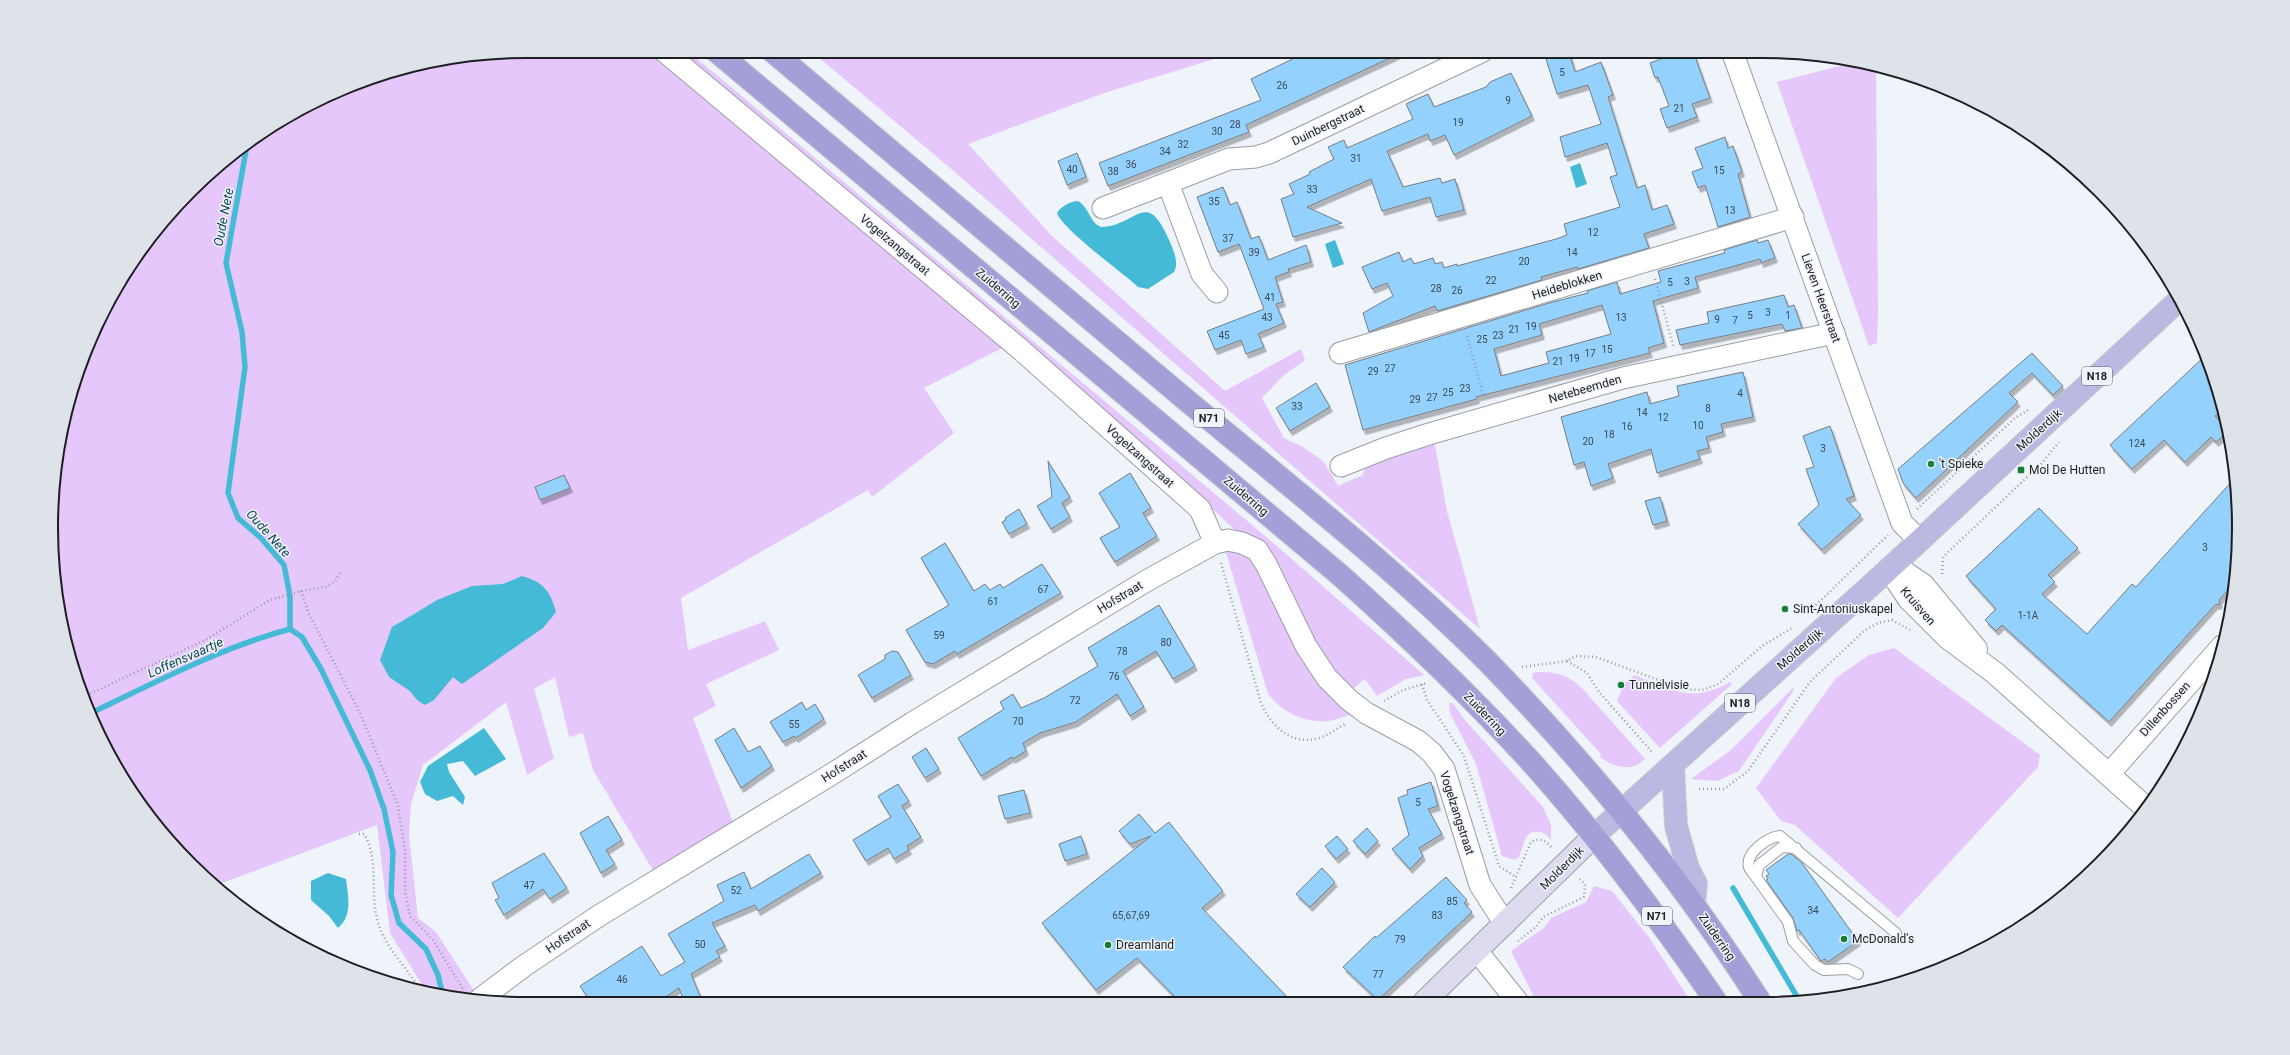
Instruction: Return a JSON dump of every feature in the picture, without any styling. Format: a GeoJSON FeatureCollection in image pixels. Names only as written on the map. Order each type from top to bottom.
{"type":"FeatureCollection","features":[{"type":"Feature","properties":{"kind":"highway","name":"Zuiderring"},"geometry":{"type":"LineString","coordinates":[[724,58],[1340,576],[1404,633],[1476,704],[1533,764],[1594,836],[1670,933],[1713,997]]}},
{"type":"Feature","properties":{"kind":"highway","name":"Zuiderring"},"geometry":{"type":"LineString","coordinates":[[780,58],[1362,547],[1485,660],[1558,737],[1621,811],[1694,904],[1757,997]]}},
{"type":"Feature","properties":{"kind":"main road","name":"Molderdijk"},"geometry":{"type":"LineString","coordinates":[[1429,997],[1594,836],[1889,569],[2175,304]]}},
{"type":"Feature","properties":{"kind":"main road"},"geometry":{"type":"LineString","coordinates":[[1672,765],[1676,826],[1688,868],[1696,884],[1694,904]]}},
{"type":"Feature","properties":{"kind":"street","name":"Vogelzangstraat"},"geometry":{"type":"LineString","coordinates":[[672,58],[1020,349],[1200,509],[1215,543],[1228,540],[1242,542],[1257,550],[1266,564],[1306,646],[1327,678],[1348,699],[1366,713],[1418,741],[1432,753],[1444,769],[1480,885],[1505,924]]}},
{"type":"Feature","properties":{"kind":"street","name":"Duinbergstraat"},"geometry":{"type":"LineString","coordinates":[[1103,208],[1229,159],[1256,157],[1269,153],[1468,58]]}},
{"type":"Feature","properties":{"kind":"street","name":"Lieven Heerstraat"},"geometry":{"type":"LineString","coordinates":[[1735,58],[1902,523],[1919,540]]}},
{"type":"Feature","properties":{"kind":"street"},"geometry":{"type":"LineString","coordinates":[[1168,182],[1202,274],[1217,292]]}},
{"type":"Feature","properties":{"kind":"street","name":"Heideblokken"},"geometry":{"type":"LineString","coordinates":[[1340,353],[1793,217]]}},
{"type":"Feature","properties":{"kind":"street","name":"Netebeemden"},"geometry":{"type":"LineString","coordinates":[[1341,466],[1386,448],[1489,416],[1623,378],[1834,333]]}},
{"type":"Feature","properties":{"kind":"street","name":"Hofstraat"},"geometry":{"type":"LineString","coordinates":[[476,994],[524,966],[600,915],[832,774],[932,711],[1148,580],[1215,543]]}},
{"type":"Feature","properties":{"kind":"street","name":"Kruisven"},"geometry":{"type":"LineString","coordinates":[[1889,569],[1909,599],[1948,638],[1995,673],[2142,804]]}},
{"type":"Feature","properties":{"kind":"street","name":"Dillenbossen"},"geometry":{"type":"LineString","coordinates":[[2109,774],[2214,655]]}},
{"type":"Feature","properties":{"kind":"street"},"geometry":{"type":"LineString","coordinates":[[1477,951],[1514,997]]}},
{"type":"Feature","properties":{"kind":"lane"},"geometry":{"type":"LineString","coordinates":[[1858,974],[1848,969],[1824,970],[1815,965],[1793,941],[1788,922],[1749,867],[1749,859],[1753,852],[1774,837],[1780,836],[1896,933]]}},
{"type":"Feature","properties":{"kind":"lane"},"geometry":{"type":"LineString","coordinates":[[1756,877],[1759,865],[1782,847],[1796,848]]}},
{"type":"Feature","properties":{"kind":"path"},"geometry":{"type":"LineString","coordinates":[[1650,260],[1679,366]]}},
{"type":"Feature","properties":{"kind":"path"},"geometry":{"type":"LineString","coordinates":[[1462,316],[1489,416]]}},
{"type":"Feature","properties":{"kind":"path"},"geometry":{"type":"LineString","coordinates":[[1941,571],[1943,557],[2041,464],[2063,438]]}},
{"type":"Feature","properties":{"kind":"path"},"geometry":{"type":"LineString","coordinates":[[1810,610],[1902,523]]}},
{"type":"Feature","properties":{"kind":"path"},"geometry":{"type":"LineString","coordinates":[[1215,543],[1261,703],[1268,718],[1277,729],[1292,736],[1304,739],[1318,738],[1348,722]]}},
{"type":"Feature","properties":{"kind":"path"},"geometry":{"type":"LineString","coordinates":[[89,694],[205,640],[270,600],[301,591],[325,587],[334,582],[340,570]]}},
{"type":"Feature","properties":{"kind":"path"},"geometry":{"type":"LineString","coordinates":[[301,591],[310,614],[362,715],[398,806],[405,850],[405,891],[410,916],[433,940],[471,994]]}},
{"type":"Feature","properties":{"kind":"path"},"geometry":{"type":"LineString","coordinates":[[1699,789],[1724,789],[1748,772],[1810,682],[1864,631],[1878,622],[1892,620]]}},
{"type":"Feature","properties":{"kind":"path"},"geometry":{"type":"LineString","coordinates":[[1522,667],[1567,661],[1575,656],[1596,657],[1683,689],[1702,690],[1717,685],[1762,646],[1793,627]]}},
{"type":"Feature","properties":{"kind":"path"},"geometry":{"type":"LineString","coordinates":[[1567,661],[1587,673],[1599,692],[1652,752]]}},
{"type":"Feature","properties":{"kind":"path"},"geometry":{"type":"LineString","coordinates":[[1382,703],[1403,690],[1422,684]]}},
{"type":"Feature","properties":{"kind":"path"},"geometry":{"type":"LineString","coordinates":[[358,834],[364,834],[368,840],[374,878],[377,920],[382,934],[415,983]]}},
{"type":"Feature","properties":{"kind":"shaded area"},"geometry":{"type":"Polygon","coordinates":[[[655,58],[721,110],[1002,348],[924,388],[954,433],[872,497],[868,490],[681,598],[688,650],[765,621],[779,650],[706,684],[716,706],[693,718],[733,822],[654,872],[593,770],[583,733],[569,737],[555,677],[534,689],[554,758],[527,775],[506,702],[423,765],[411,804],[409,834],[418,918],[436,932],[474,991],[471,993],[422,985],[390,933],[377,825],[222,883],[175,837],[137,788],[106,735],[83,678],[74,649],[62,589],[58,528],[62,466],[74,406],[83,377],[106,320],[137,267],[155,242],[175,218],[218,175],[267,137],[293,121],[320,106],[377,83],[436,67],[497,59],[655,58]]]}},
{"type":"Feature","properties":{"kind":"shaded area"},"geometry":{"type":"Polygon","coordinates":[[[681,58],[696,58],[1277,546],[1424,675],[1406,679],[1377,696],[1365,679],[1350,691],[1330,669],[1238,533],[1204,501],[681,58]]]}},
{"type":"Feature","properties":{"kind":"shaded area"},"geometry":{"type":"Polygon","coordinates":[[[819,58],[1218,58],[1104,93],[968,144],[1052,236],[1225,391],[1301,349],[1305,360],[1283,376],[1262,398],[1284,438],[1303,447],[1324,462],[1338,486],[1363,475],[1366,464],[1434,440],[1447,511],[1480,629],[949,167],[819,58]]]}},
{"type":"Feature","properties":{"kind":"shaded area"},"geometry":{"type":"Polygon","coordinates":[[[1843,65],[1876,72],[1878,311],[1877,343],[1869,346],[1777,82],[1843,65]]]}},
{"type":"Feature","properties":{"kind":"shaded area"},"geometry":{"type":"Polygon","coordinates":[[[1225,549],[1251,555],[1354,712],[1342,718],[1330,721],[1307,720],[1286,711],[1268,694],[1225,549]]]}},
{"type":"Feature","properties":{"kind":"shaded area"},"geometry":{"type":"Polygon","coordinates":[[[1894,648],[2040,755],[2038,767],[1898,918],[1795,825],[1781,821],[1756,788],[1836,678],[1869,655],[1894,648]]]}},
{"type":"Feature","properties":{"kind":"shaded area"},"geometry":{"type":"Polygon","coordinates":[[[1541,672],[1563,676],[1582,688],[1645,759],[1634,766],[1622,767],[1611,764],[1600,757],[1601,754],[1532,678],[1533,673],[1541,672]]]}},
{"type":"Feature","properties":{"kind":"shaded area"},"geometry":{"type":"Polygon","coordinates":[[[1634,675],[1671,690],[1682,692],[1704,692],[1717,689],[1730,682],[1732,684],[1660,748],[1617,701],[1624,684],[1634,675]]]}},
{"type":"Feature","properties":{"kind":"shaded area"},"geometry":{"type":"Polygon","coordinates":[[[1793,688],[1794,690],[1739,771],[1717,781],[1691,779],[1731,750],[1793,688]]]}},
{"type":"Feature","properties":{"kind":"shaded area"},"geometry":{"type":"Polygon","coordinates":[[[1449,703],[1453,703],[1463,718],[1543,807],[1551,825],[1551,840],[1546,834],[1532,832],[1526,837],[1519,857],[1515,860],[1502,856],[1476,764],[1450,713],[1449,703]]]}},
{"type":"Feature","properties":{"kind":"shaded area"},"geometry":{"type":"Polygon","coordinates":[[[1594,886],[1612,891],[1648,936],[1688,997],[1534,997],[1511,951],[1545,927],[1551,918],[1586,902],[1594,886]]]}},
{"type":"Feature","properties":{"kind":"water"},"geometry":{"type":"Polygon","coordinates":[[[1580,163],[1587,184],[1576,188],[1570,167],[1580,163]]]}},
{"type":"Feature","properties":{"kind":"water"},"geometry":{"type":"Polygon","coordinates":[[[1078,201],[1085,207],[1094,222],[1101,227],[1114,225],[1140,213],[1147,212],[1154,216],[1162,225],[1173,250],[1176,261],[1174,272],[1148,289],[1138,287],[1081,240],[1057,213],[1066,204],[1078,201]]]}},
{"type":"Feature","properties":{"kind":"water"},"geometry":{"type":"Polygon","coordinates":[[[1335,240],[1344,264],[1333,268],[1325,244],[1335,240]]]}},
{"type":"Feature","properties":{"kind":"water"},"geometry":{"type":"Polygon","coordinates":[[[522,576],[535,581],[545,588],[554,604],[556,612],[543,628],[462,684],[453,677],[434,700],[425,705],[417,700],[410,691],[389,677],[380,660],[392,627],[437,600],[472,586],[503,584],[522,576]]]}},
{"type":"Feature","properties":{"kind":"water"},"geometry":{"type":"Polygon","coordinates":[[[484,728],[506,759],[475,776],[463,761],[447,764],[449,772],[465,797],[463,805],[453,796],[437,801],[425,794],[420,782],[428,766],[484,728]]]}},
{"type":"Feature","properties":{"kind":"water"},"geometry":{"type":"Polygon","coordinates":[[[328,873],[346,879],[348,912],[343,923],[338,928],[329,916],[311,900],[311,881],[328,873]]]}},
{"type":"Feature","properties":{"kind":"building"},"geometry":{"type":"Polygon","coordinates":[[[1294,58],[1390,58],[1246,125],[1249,132],[1108,186],[1099,163],[1261,100],[1251,79],[1294,58]]]}},
{"type":"Feature","properties":{"kind":"building"},"geometry":{"type":"Polygon","coordinates":[[[1571,58],[1575,72],[1601,62],[1613,95],[1608,97],[1637,188],[1645,185],[1652,210],[1667,205],[1674,224],[1644,234],[1649,248],[1578,269],[1577,267],[1541,277],[1542,280],[1437,311],[1435,306],[1369,332],[1363,313],[1393,296],[1387,283],[1372,289],[1362,267],[1399,252],[1403,262],[1411,258],[1414,264],[1433,258],[1435,264],[1442,262],[1444,268],[1457,264],[1457,266],[1556,239],[1567,235],[1564,224],[1620,207],[1610,177],[1617,175],[1607,143],[1565,157],[1560,137],[1601,124],[1588,85],[1557,94],[1546,59],[1571,58]]]}},
{"type":"Feature","properties":{"kind":"building"},"geometry":{"type":"Polygon","coordinates":[[[1663,58],[1696,58],[1710,98],[1692,104],[1697,117],[1667,128],[1660,109],[1669,106],[1658,77],[1655,78],[1650,63],[1663,58]]]}},
{"type":"Feature","properties":{"kind":"building"},"geometry":{"type":"Polygon","coordinates":[[[1511,73],[1532,116],[1454,155],[1445,135],[1430,141],[1428,134],[1387,151],[1403,187],[1440,178],[1442,183],[1455,179],[1464,210],[1436,217],[1430,197],[1382,211],[1371,179],[1307,207],[1342,223],[1293,237],[1281,199],[1294,194],[1289,184],[1310,174],[1309,172],[1334,159],[1328,147],[1344,140],[1347,148],[1413,119],[1406,104],[1428,94],[1434,107],[1486,87],[1490,82],[1511,73]]]}},
{"type":"Feature","properties":{"kind":"building"},"geometry":{"type":"Polygon","coordinates":[[[1725,137],[1728,148],[1733,146],[1742,172],[1738,174],[1750,217],[1718,227],[1705,185],[1698,188],[1692,172],[1703,168],[1695,148],[1725,137]]]}},
{"type":"Feature","properties":{"kind":"building"},"geometry":{"type":"Polygon","coordinates":[[[1077,153],[1086,177],[1067,185],[1058,161],[1077,153]]]}},
{"type":"Feature","properties":{"kind":"building"},"geometry":{"type":"Polygon","coordinates":[[[1223,187],[1230,205],[1237,202],[1251,239],[1259,236],[1268,260],[1306,245],[1311,262],[1288,269],[1289,272],[1275,277],[1283,302],[1276,304],[1284,323],[1258,334],[1264,347],[1246,354],[1241,340],[1215,350],[1207,331],[1264,309],[1239,244],[1218,252],[1197,197],[1223,187]]]}},
{"type":"Feature","properties":{"kind":"building"},"geometry":{"type":"Polygon","coordinates":[[[1757,240],[1758,243],[1768,240],[1775,258],[1761,263],[1760,259],[1695,277],[1698,288],[1653,301],[1664,343],[1648,348],[1650,353],[1476,397],[1477,399],[1363,430],[1345,365],[1549,303],[1588,293],[1587,291],[1617,282],[1620,294],[1661,282],[1658,271],[1725,253],[1724,250],[1757,240]],[[1602,305],[1539,324],[1542,335],[1494,349],[1501,376],[1549,363],[1546,352],[1611,334],[1602,305]]]}},
{"type":"Feature","properties":{"kind":"building"},"geometry":{"type":"Polygon","coordinates":[[[1784,295],[1788,307],[1794,305],[1802,328],[1785,331],[1782,324],[1680,345],[1676,330],[1709,323],[1707,312],[1784,295]]]}},
{"type":"Feature","properties":{"kind":"building"},"geometry":{"type":"Polygon","coordinates":[[[2032,353],[2063,386],[2053,395],[2032,373],[2009,393],[2018,402],[1916,498],[1903,483],[1898,469],[2032,353]]]}},
{"type":"Feature","properties":{"kind":"building"},"geometry":{"type":"Polygon","coordinates":[[[2201,360],[2216,406],[2218,414],[2215,416],[2219,421],[2223,436],[2216,442],[2211,437],[2185,462],[2164,440],[2132,469],[2110,445],[2201,360]]]}},
{"type":"Feature","properties":{"kind":"building"},"geometry":{"type":"Polygon","coordinates":[[[1743,372],[1753,417],[1721,424],[1723,432],[1706,437],[1709,448],[1697,451],[1700,459],[1657,473],[1651,449],[1608,464],[1613,478],[1591,486],[1584,462],[1574,465],[1561,417],[1647,392],[1650,404],[1679,396],[1677,386],[1743,372]]]}},
{"type":"Feature","properties":{"kind":"building"},"geometry":{"type":"Polygon","coordinates":[[[1316,383],[1330,407],[1290,431],[1276,408],[1316,383]]]}},
{"type":"Feature","properties":{"kind":"building"},"geometry":{"type":"Polygon","coordinates":[[[1830,426],[1854,496],[1846,499],[1861,515],[1822,550],[1798,524],[1819,505],[1806,469],[1814,467],[1803,436],[1830,426]]]}},
{"type":"Feature","properties":{"kind":"building"},"geometry":{"type":"Polygon","coordinates":[[[1048,461],[1070,497],[1062,503],[1070,517],[1051,529],[1037,506],[1052,497],[1048,461]]]}},
{"type":"Feature","properties":{"kind":"building"},"geometry":{"type":"Polygon","coordinates":[[[1130,473],[1151,508],[1143,513],[1157,536],[1115,562],[1100,538],[1120,527],[1099,493],[1130,473]]]}},
{"type":"Feature","properties":{"kind":"building"},"geometry":{"type":"Polygon","coordinates":[[[564,475],[570,488],[540,500],[535,487],[564,475]]]}},
{"type":"Feature","properties":{"kind":"building"},"geometry":{"type":"Polygon","coordinates":[[[2230,484],[2232,528],[2228,590],[2219,600],[2220,604],[2215,605],[2109,722],[2002,625],[1996,631],[1985,620],[1996,609],[1966,576],[2039,508],[2078,548],[2048,575],[2055,582],[2042,594],[2087,634],[2132,584],[2136,587],[2230,484]]]}},
{"type":"Feature","properties":{"kind":"building"},"geometry":{"type":"Polygon","coordinates":[[[1660,497],[1667,521],[1653,525],[1645,501],[1660,497]]]}},
{"type":"Feature","properties":{"kind":"building"},"geometry":{"type":"Polygon","coordinates":[[[1019,509],[1027,524],[1009,534],[1002,522],[1006,520],[1005,518],[1019,509]]]}},
{"type":"Feature","properties":{"kind":"building"},"geometry":{"type":"Polygon","coordinates":[[[945,543],[974,591],[985,584],[990,590],[1000,584],[1003,588],[1042,564],[1061,593],[957,654],[955,651],[933,664],[925,662],[906,630],[949,605],[921,558],[945,543]]]}},
{"type":"Feature","properties":{"kind":"building"},"geometry":{"type":"Polygon","coordinates":[[[1159,605],[1195,666],[1173,679],[1156,651],[1123,671],[1144,707],[1130,716],[1117,694],[1076,722],[1040,733],[1023,743],[1026,751],[1013,759],[1012,757],[981,776],[958,738],[1004,709],[1000,702],[1013,694],[1021,708],[1044,698],[1098,666],[1088,648],[1159,605]]]}},
{"type":"Feature","properties":{"kind":"building"},"geometry":{"type":"Polygon","coordinates":[[[892,651],[898,652],[911,675],[872,698],[858,675],[885,659],[885,655],[892,651]]]}},
{"type":"Feature","properties":{"kind":"building"},"geometry":{"type":"Polygon","coordinates":[[[802,702],[806,710],[815,704],[824,719],[796,738],[794,736],[783,742],[770,722],[802,702]]]}},
{"type":"Feature","properties":{"kind":"building"},"geometry":{"type":"Polygon","coordinates":[[[734,728],[748,752],[760,746],[772,766],[741,788],[715,740],[734,728]]]}},
{"type":"Feature","properties":{"kind":"building"},"geometry":{"type":"Polygon","coordinates":[[[926,748],[939,769],[925,778],[912,757],[926,748]]]}},
{"type":"Feature","properties":{"kind":"building"},"geometry":{"type":"Polygon","coordinates":[[[1431,782],[1438,806],[1428,809],[1442,834],[1419,848],[1423,856],[1410,869],[1392,849],[1409,835],[1398,798],[1408,794],[1407,790],[1431,782]]]}},
{"type":"Feature","properties":{"kind":"building"},"geometry":{"type":"Polygon","coordinates":[[[898,784],[909,801],[902,806],[921,837],[907,846],[909,850],[894,859],[888,848],[866,861],[853,840],[891,817],[878,796],[898,784]]]}},
{"type":"Feature","properties":{"kind":"building"},"geometry":{"type":"Polygon","coordinates":[[[1024,790],[1030,813],[1005,819],[998,796],[1024,790]]]}},
{"type":"Feature","properties":{"kind":"building"},"geometry":{"type":"Polygon","coordinates":[[[1139,814],[1155,833],[1169,822],[1223,891],[1202,908],[1287,997],[1175,997],[1137,958],[1096,990],[1042,923],[1151,836],[1130,844],[1119,831],[1139,814]]]}},
{"type":"Feature","properties":{"kind":"building"},"geometry":{"type":"Polygon","coordinates":[[[608,816],[622,840],[606,850],[615,864],[601,873],[580,833],[608,816]]]}},
{"type":"Feature","properties":{"kind":"building"},"geometry":{"type":"Polygon","coordinates":[[[1367,828],[1378,841],[1365,854],[1353,841],[1367,828]]]}},
{"type":"Feature","properties":{"kind":"building"},"geometry":{"type":"Polygon","coordinates":[[[1081,836],[1087,854],[1065,861],[1059,844],[1081,836]]]}},
{"type":"Feature","properties":{"kind":"building"},"geometry":{"type":"Polygon","coordinates":[[[1337,836],[1348,849],[1336,859],[1325,846],[1337,836]]]}},
{"type":"Feature","properties":{"kind":"building"},"geometry":{"type":"Polygon","coordinates":[[[544,853],[567,888],[550,899],[543,889],[504,915],[495,900],[499,898],[492,883],[544,853]]]}},
{"type":"Feature","properties":{"kind":"building"},"geometry":{"type":"Polygon","coordinates":[[[809,854],[821,873],[758,911],[755,905],[712,923],[725,946],[716,951],[720,957],[691,974],[701,997],[682,997],[679,988],[666,997],[587,997],[580,986],[642,946],[661,976],[685,962],[668,934],[724,901],[717,885],[744,872],[751,889],[809,854]]]}},
{"type":"Feature","properties":{"kind":"building"},"geometry":{"type":"Polygon","coordinates":[[[1788,854],[1791,854],[1802,863],[1858,941],[1828,962],[1825,959],[1821,961],[1799,930],[1797,931],[1793,918],[1766,880],[1768,879],[1766,876],[1769,874],[1766,870],[1788,854]]]}},
{"type":"Feature","properties":{"kind":"building"},"geometry":{"type":"Polygon","coordinates":[[[1322,868],[1335,882],[1310,907],[1296,894],[1322,868]]]}},
{"type":"Feature","properties":{"kind":"building"},"geometry":{"type":"Polygon","coordinates":[[[1446,877],[1467,900],[1464,903],[1472,912],[1381,997],[1375,997],[1343,967],[1375,936],[1376,938],[1446,877]]]}},
{"type":"Feature","properties":{"kind":"waterway","name":"Oude Nete"},"geometry":{"type":"LineString","coordinates":[[246,152],[226,263],[242,332],[245,367],[228,493],[238,518],[261,538],[284,565],[290,596],[290,629]]}},
{"type":"Feature","properties":{"kind":"waterway","name":"Oude Nete"},"geometry":{"type":"LineString","coordinates":[[290,629],[302,637],[321,669],[370,770],[384,809],[393,852],[391,895],[399,923],[426,949],[438,975],[441,989]]}},
{"type":"Feature","properties":{"kind":"waterway","name":"Loffensvaartje"},"geometry":{"type":"LineString","coordinates":[[96,711],[189,666],[239,646],[290,629]]}},
{"type":"Feature","properties":{"kind":"waterway"},"geometry":{"type":"LineString","coordinates":[[1733,888],[1796,996]]}},
{"type":"Feature","properties":{"kind":"place","name":"'t Spieke"},"geometry":{"type":"Point","coordinates":[1931,464]}},
{"type":"Feature","properties":{"kind":"place","name":"Mol De Hutten"},"geometry":{"type":"Point","coordinates":[2021,470]}},
{"type":"Feature","properties":{"kind":"place","name":"Sint-Antoniuskapel"},"geometry":{"type":"Point","coordinates":[1785,609]}},
{"type":"Feature","properties":{"kind":"place","name":"Tunnelvisie"},"geometry":{"type":"Point","coordinates":[1621,685]}},
{"type":"Feature","properties":{"kind":"place","name":"McDonald's"},"geometry":{"type":"Point","coordinates":[1844,939]}},
{"type":"Feature","properties":{"kind":"place","name":"Dreamland"},"geometry":{"type":"Point","coordinates":[1108,945]}}]}
